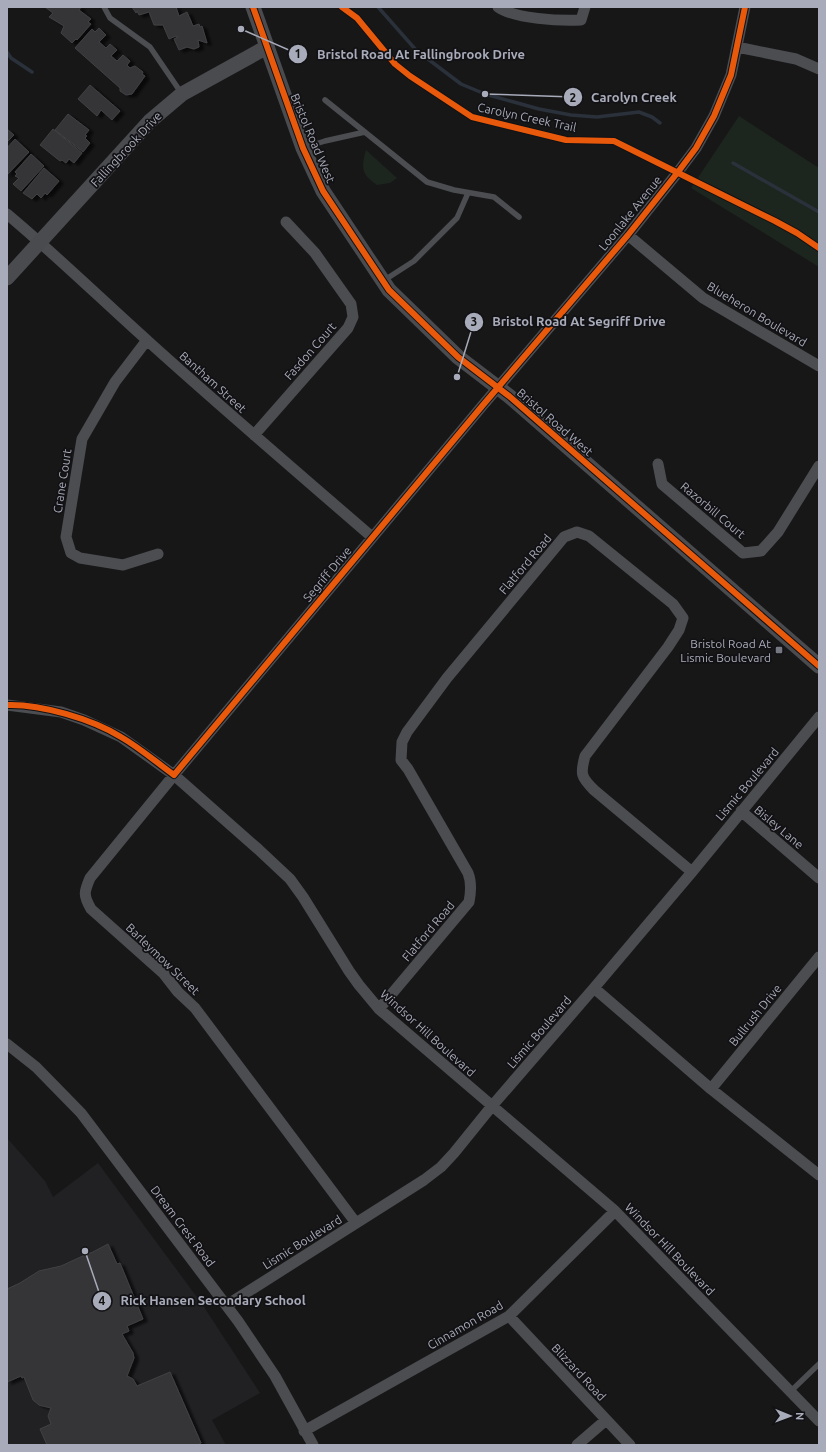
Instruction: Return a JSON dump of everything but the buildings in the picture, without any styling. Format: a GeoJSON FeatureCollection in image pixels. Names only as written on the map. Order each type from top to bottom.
{"type":"FeatureCollection","features":[{"type":"Feature","properties":{"kind":"street","name":"Bristol Road West"},"geometry":{"type":"LineString","coordinates":[[253,7],[286,104],[303,148],[323,191],[389,290],[458,356],[498,387],[819,666]]}},
{"type":"Feature","properties":{"kind":"street"},"geometry":{"type":"LineString","coordinates":[[498,7],[515,14],[564,21],[581,20],[585,7]]}},
{"type":"Feature","properties":{"kind":"street","name":"Loonlake Avenue"},"geometry":{"type":"LineString","coordinates":[[498,387],[628,235],[696,148],[714,116],[731,75],[738,47],[745,7]]}},
{"type":"Feature","properties":{"kind":"street"},"geometry":{"type":"LineString","coordinates":[[738,47],[796,59],[819,69]]}},
{"type":"Feature","properties":{"kind":"street","name":"Fallingbrook Drive"},"geometry":{"type":"LineString","coordinates":[[7,278],[150,121],[182,94],[267,48]]}},
{"type":"Feature","properties":{"kind":"street","name":"Bantham Street"},"geometry":{"type":"LineString","coordinates":[[7,214],[254,435],[372,537]]}},
{"type":"Feature","properties":{"kind":"street","name":"Fasdon Court"},"geometry":{"type":"LineString","coordinates":[[254,435],[348,328],[353,318],[351,304],[315,253],[286,222]]}},
{"type":"Feature","properties":{"kind":"street","name":"Blueheron Boulevard"},"geometry":{"type":"LineString","coordinates":[[628,235],[703,298],[819,366]]}},
{"type":"Feature","properties":{"kind":"street","name":"Crane Court"},"geometry":{"type":"LineString","coordinates":[[147,340],[115,382],[82,439],[66,537],[71,553],[80,558],[123,565],[158,554]]}},
{"type":"Feature","properties":{"kind":"street","name":"Segriff Drive"},"geometry":{"type":"LineString","coordinates":[[174,775],[498,387]]}},
{"type":"Feature","properties":{"kind":"street","name":"Razorbill Court"},"geometry":{"type":"LineString","coordinates":[[658,464],[662,484],[743,552],[761,551],[778,532],[819,466]]}},
{"type":"Feature","properties":{"kind":"street","name":"Flatford Road"},"geometry":{"type":"LineString","coordinates":[[379,1009],[469,902],[472,882],[408,769],[401,760],[402,742],[407,732],[447,678],[564,536],[577,532],[589,536],[673,604],[683,618],[679,630],[668,647],[585,756],[581,769],[586,782],[594,790],[692,872]]}},
{"type":"Feature","properties":{"kind":"street","name":"Windsor Hill Boulevard"},"geometry":{"type":"LineString","coordinates":[[7,706],[61,712],[89,722],[121,737],[174,775],[290,879],[303,897],[352,976],[379,1009],[615,1211],[819,1421]]}},
{"type":"Feature","properties":{"kind":"street","name":"Lismic Boulevard"},"geometry":{"type":"LineString","coordinates":[[227,1305],[424,1180],[441,1167],[692,872],[819,717]]}},
{"type":"Feature","properties":{"kind":"street","name":"Barleymow Street"},"geometry":{"type":"LineString","coordinates":[[174,775],[90,878],[85,890],[85,898],[91,909],[164,974],[178,992],[195,1008],[356,1223]]}},
{"type":"Feature","properties":{"kind":"street","name":"Bisley Lane"},"geometry":{"type":"LineString","coordinates":[[741,811],[819,878]]}},
{"type":"Feature","properties":{"kind":"street","name":"Bullrush Drive"},"geometry":{"type":"LineString","coordinates":[[711,1089],[819,957]]}},
{"type":"Feature","properties":{"kind":"street"},"geometry":{"type":"LineString","coordinates":[[594,988],[711,1089],[819,1175]]}},
{"type":"Feature","properties":{"kind":"street","name":"Dream Crest Road"},"geometry":{"type":"LineString","coordinates":[[7,1044],[36,1066],[81,1113],[227,1305],[275,1376],[313,1445]]}},
{"type":"Feature","properties":{"kind":"street","name":"Cinnamon Road"},"geometry":{"type":"LineString","coordinates":[[304,1431],[509,1316],[615,1211]]}},
{"type":"Feature","properties":{"kind":"street","name":"Blizzard Road"},"geometry":{"type":"LineString","coordinates":[[509,1316],[630,1445]]}},
{"type":"Feature","properties":{"kind":"street"},"geometry":{"type":"LineString","coordinates":[[576,1445],[606,1420]]}},
{"type":"Feature","properties":{"kind":"lane"},"geometry":{"type":"LineString","coordinates":[[104,7],[110,18],[150,47],[182,94]]}},
{"type":"Feature","properties":{"kind":"lane"},"geometry":{"type":"LineString","coordinates":[[325,100],[427,182],[454,190],[494,197],[519,217]]}},
{"type":"Feature","properties":{"kind":"lane"},"geometry":{"type":"LineString","coordinates":[[303,148],[325,141],[365,132]]}},
{"type":"Feature","properties":{"kind":"lane"},"geometry":{"type":"LineString","coordinates":[[383,281],[414,261],[458,218],[468,193]]}},
{"type":"Feature","properties":{"kind":"lane"},"geometry":{"type":"LineString","coordinates":[[791,1391],[819,1364]]}},
{"type":"Feature","properties":{"kind":"shaded area"},"geometry":{"type":"Polygon","coordinates":[[[739,116],[819,168],[819,267],[691,188],[739,116]]]}},
{"type":"Feature","properties":{"kind":"shaded area"},"geometry":{"type":"Polygon","coordinates":[[[366,150],[397,178],[390,183],[377,185],[372,181],[365,174],[363,166],[366,150]]]}},
{"type":"Feature","properties":{"kind":"shaded area"},"geometry":{"type":"Polygon","coordinates":[[[7,1138],[45,1181],[53,1197],[98,1163],[202,1304],[260,1393],[212,1420],[226,1445],[7,1445],[7,1138]]]}},
{"type":"Feature","properties":{"kind":"waterway"},"geometry":{"type":"LineString","coordinates":[[378,7],[416,50],[461,84],[485,94],[539,109],[571,115],[597,117],[639,112],[652,117],[660,123]]}},
{"type":"Feature","properties":{"kind":"waterway"},"geometry":{"type":"LineString","coordinates":[[7,52],[11,58],[32,72]]}},
{"type":"Feature","properties":{"kind":"waterway"},"geometry":{"type":"LineString","coordinates":[[733,163],[819,212]]}},
{"type":"Feature","properties":{"kind":"cycle path"},"geometry":{"type":"LineString","coordinates":[[253,7],[303,148],[323,191],[389,290],[458,357],[509,396],[819,666]]}},
{"type":"Feature","properties":{"kind":"cycle path","name":"Carolyn Creek Trail"},"geometry":{"type":"LineString","coordinates":[[342,7],[357,18],[395,64],[410,76],[472,117],[566,140],[614,141],[775,221],[797,233],[819,248]]}},
{"type":"Feature","properties":{"kind":"cycle path"},"geometry":{"type":"LineString","coordinates":[[7,705],[20,705],[50,710],[96,724],[128,741],[174,775],[483,405],[628,235],[696,148],[714,116],[731,75],[745,7]]}},
{"type":"Feature","properties":{"kind":"place","name":"Bristol Road At Fallingbrook Drive"},"geometry":{"type":"Point","coordinates":[241,29]}},
{"type":"Feature","properties":{"kind":"place","name":"Carolyn Creek"},"geometry":{"type":"Point","coordinates":[485,94]}},
{"type":"Feature","properties":{"kind":"place","name":"Bristol Road At Segriff Drive"},"geometry":{"type":"Point","coordinates":[457,377]}},
{"type":"Feature","properties":{"kind":"place","name":"Bristol Road At Lismic Boulevard"},"geometry":{"type":"Point","coordinates":[779,650]}},
{"type":"Feature","properties":{"kind":"place","name":"Rick Hansen Secondary School"},"geometry":{"type":"Point","coordinates":[85,1251]}}]}
